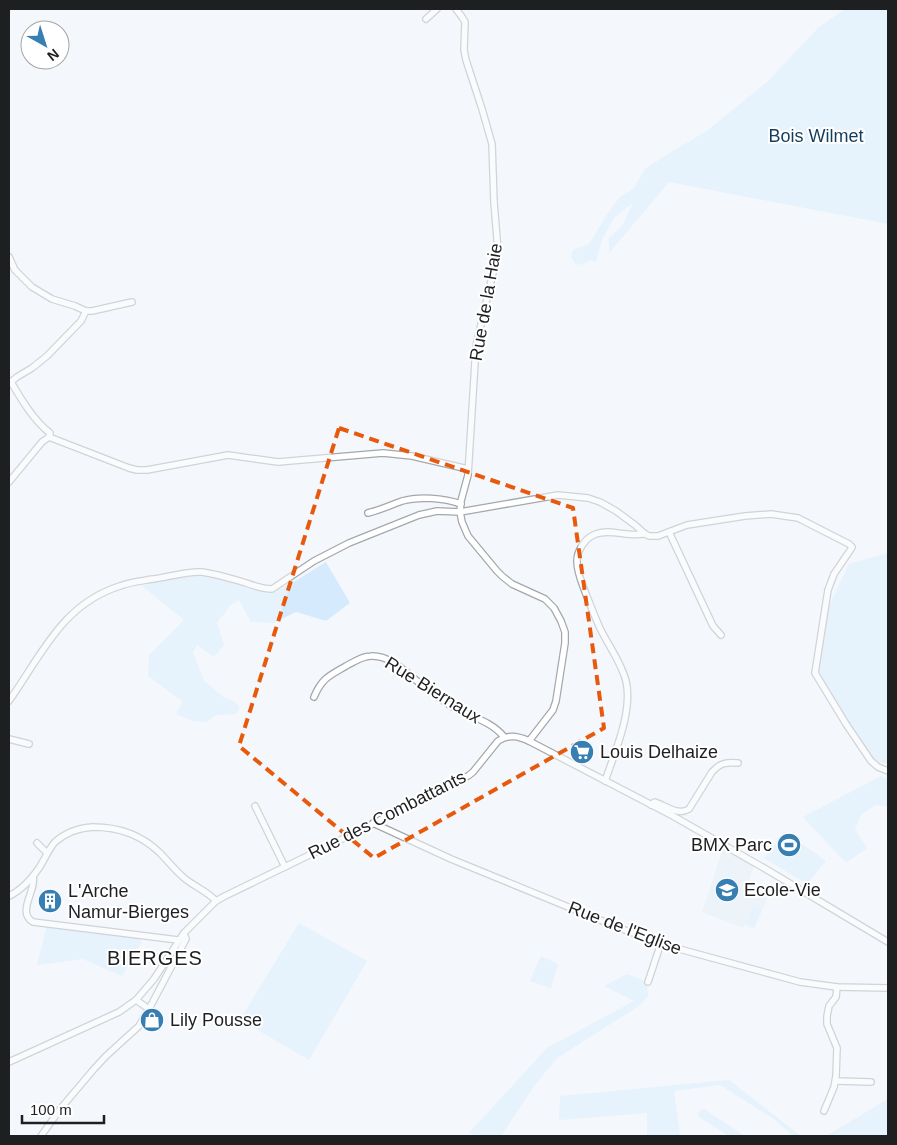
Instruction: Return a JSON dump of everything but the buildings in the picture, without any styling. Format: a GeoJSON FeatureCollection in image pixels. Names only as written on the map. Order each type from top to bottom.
{"type":"FeatureCollection","features":[{"type":"Feature","properties":{"kind":"street"},"geometry":{"type":"LineString","coordinates":[[426,19],[437,9]]}},
{"type":"Feature","properties":{"kind":"street","name":"Rue de la Haie"},"geometry":{"type":"LineString","coordinates":[[456,9],[465,22],[464,50],[466,60],[492,144],[494,202],[498,243],[498,251],[476,346],[468,469],[460,512]]}},
{"type":"Feature","properties":{"kind":"street"},"geometry":{"type":"LineString","coordinates":[[9,256],[23,279],[40,293],[59,302],[86,311],[132,302]]}},
{"type":"Feature","properties":{"kind":"street"},"geometry":{"type":"LineString","coordinates":[[49,437],[50,433],[27,408],[10,382],[47,356],[81,321],[86,311]]}},
{"type":"Feature","properties":{"kind":"street"},"geometry":{"type":"LineString","coordinates":[[49,437],[137,470],[147,470],[228,455],[278,462],[383,453],[412,456],[468,469]]}},
{"type":"Feature","properties":{"kind":"street"},"geometry":{"type":"LineString","coordinates":[[9,482],[42,442],[49,437]]}},
{"type":"Feature","properties":{"kind":"street"},"geometry":{"type":"LineString","coordinates":[[9,701],[63,622],[94,598],[121,585],[199,572],[226,577],[265,589],[272,589],[314,561],[361,537],[427,513],[438,511],[460,512],[558,495],[588,498],[600,502],[616,511],[645,534]]}},
{"type":"Feature","properties":{"kind":"street"},"geometry":{"type":"LineString","coordinates":[[368,513],[402,501],[418,498],[461,504]]}},
{"type":"Feature","properties":{"kind":"street"},"geometry":{"type":"LineString","coordinates":[[460,512],[468,536],[497,571],[512,584],[545,599],[554,608],[564,626],[565,644],[556,701],[553,710],[529,741]]}},
{"type":"Feature","properties":{"kind":"street"},"geometry":{"type":"LineString","coordinates":[[605,781],[624,723],[628,693],[621,667],[599,627],[578,573],[577,559],[583,544],[595,534],[604,532],[658,536],[682,526],[744,516],[779,515],[798,518],[851,545],[851,549],[834,574],[828,590],[815,673],[871,761],[878,767],[888,771]]}},
{"type":"Feature","properties":{"kind":"street"},"geometry":{"type":"LineString","coordinates":[[670,532],[713,626],[721,634]]}},
{"type":"Feature","properties":{"kind":"street","name":"Rue Biernaux"},"geometry":{"type":"LineString","coordinates":[[314,697],[318,687],[325,679],[357,660],[366,656],[374,656],[391,661],[444,701],[498,730],[504,737]]}},
{"type":"Feature","properties":{"kind":"street"},"geometry":{"type":"LineString","coordinates":[[504,737],[519,737],[529,741],[673,816],[772,872],[888,942]]}},
{"type":"Feature","properties":{"kind":"street","name":"Rue des Combattants"},"geometry":{"type":"LineString","coordinates":[[9,1062],[119,1012],[136,1000],[154,980],[178,940],[216,901],[452,782],[468,776],[498,741],[504,737]]}},
{"type":"Feature","properties":{"kind":"street"},"geometry":{"type":"LineString","coordinates":[[10,741],[29,744]]}},
{"type":"Feature","properties":{"kind":"street"},"geometry":{"type":"LineString","coordinates":[[651,805],[655,802],[677,812],[685,812],[689,809],[716,767],[728,762],[738,763]]}},
{"type":"Feature","properties":{"kind":"street"},"geometry":{"type":"LineString","coordinates":[[255,806],[284,867]]}},
{"type":"Feature","properties":{"kind":"street","name":"Rue de l'Eglise"},"geometry":{"type":"LineString","coordinates":[[373,823],[451,859],[661,944],[800,982],[836,987],[888,988]]}},
{"type":"Feature","properties":{"kind":"street"},"geometry":{"type":"LineString","coordinates":[[9,896],[16,893],[39,869],[54,843],[72,830],[108,827],[121,829],[146,842],[157,850],[181,876],[216,901]]}},
{"type":"Feature","properties":{"kind":"street"},"geometry":{"type":"LineString","coordinates":[[37,844],[47,853]]}},
{"type":"Feature","properties":{"kind":"street"},"geometry":{"type":"LineString","coordinates":[[33,876],[34,881],[26,912],[29,920],[33,922],[178,940]]}},
{"type":"Feature","properties":{"kind":"street"},"geometry":{"type":"LineString","coordinates":[[41,1136],[60,1108],[94,1069],[139,1026],[186,939],[184,933]]}},
{"type":"Feature","properties":{"kind":"street"},"geometry":{"type":"LineString","coordinates":[[648,982],[661,944]]}},
{"type":"Feature","properties":{"kind":"street"},"geometry":{"type":"LineString","coordinates":[[824,1111],[836,1082],[837,1048],[827,1016],[829,1006],[836,996],[836,987]]}},
{"type":"Feature","properties":{"kind":"street"},"geometry":{"type":"LineString","coordinates":[[136,1000],[149,1009]]}},
{"type":"Feature","properties":{"kind":"street"},"geometry":{"type":"LineString","coordinates":[[836,1082],[871,1082]]}},
{"type":"Feature","properties":{"kind":"highlighted area"},"geometry":{"type":"Polygon","coordinates":[[[339,428],[573,508],[604,728],[374,858],[239,746],[339,428]]]}},
{"type":"Feature","properties":{"kind":"shaded area","name":"Ecole-Vie"},"geometry":{"type":"Polygon","coordinates":[[[723,848],[754,867],[745,891],[757,896],[760,889],[769,895],[754,929],[744,925],[743,928],[702,912],[723,848]]]}},
{"type":"Feature","properties":{"kind":"green space","name":"Bois Wilmet"},"geometry":{"type":"Polygon","coordinates":[[[845,9],[888,9],[888,224],[669,182],[609,253],[609,238],[622,226],[633,203],[614,218],[602,239],[596,262],[590,260],[582,265],[575,263],[571,257],[573,250],[589,244],[619,198],[633,189],[646,168],[708,130],[767,82],[819,27],[845,9]]]}},
{"type":"Feature","properties":{"kind":"green space"},"geometry":{"type":"Polygon","coordinates":[[[888,553],[888,764],[873,761],[814,670],[829,606],[849,564],[888,553]]]}},
{"type":"Feature","properties":{"kind":"green space"},"geometry":{"type":"Polygon","coordinates":[[[326,562],[350,603],[326,621],[296,612],[274,623],[251,622],[239,600],[230,605],[217,622],[224,645],[214,657],[197,645],[193,653],[204,681],[225,698],[232,700],[239,706],[239,711],[235,714],[216,715],[206,722],[194,721],[176,714],[183,702],[148,676],[149,655],[184,620],[142,586],[172,576],[196,573],[274,591],[292,583],[326,562]]]}},
{"type":"Feature","properties":{"kind":"green space"},"geometry":{"type":"Polygon","coordinates":[[[881,776],[888,779],[888,806],[875,805],[861,815],[855,829],[867,848],[846,863],[803,817],[881,776]]]}},
{"type":"Feature","properties":{"kind":"green space","name":"BMX Parc"},"geometry":{"type":"Polygon","coordinates":[[[785,832],[826,861],[807,884],[764,858],[785,832]]]}},
{"type":"Feature","properties":{"kind":"green space"},"geometry":{"type":"Polygon","coordinates":[[[754,905],[762,909],[754,927],[746,924],[754,905]]]}},
{"type":"Feature","properties":{"kind":"green space"},"geometry":{"type":"Polygon","coordinates":[[[299,923],[367,961],[309,1060],[240,1020],[299,923]]]}},
{"type":"Feature","properties":{"kind":"green space"},"geometry":{"type":"Polygon","coordinates":[[[47,925],[137,938],[142,942],[122,976],[83,959],[37,965],[47,925]]]}},
{"type":"Feature","properties":{"kind":"green space"},"geometry":{"type":"Polygon","coordinates":[[[541,956],[558,964],[551,988],[530,981],[541,956]]]}},
{"type":"Feature","properties":{"kind":"green space"},"geometry":{"type":"Polygon","coordinates":[[[627,974],[647,982],[648,996],[639,1006],[557,1058],[535,1085],[501,1136],[475,1136],[469,1133],[547,1048],[634,1001],[604,986],[627,974]]]}},
{"type":"Feature","properties":{"kind":"green space"},"geometry":{"type":"Polygon","coordinates":[[[729,1080],[801,1136],[793,1136],[774,1119],[720,1085],[674,1091],[680,1135],[682,1136],[647,1136],[647,1113],[559,1120],[560,1096],[729,1080]]]}},
{"type":"Feature","properties":{"kind":"green space"},"geometry":{"type":"Polygon","coordinates":[[[888,1099],[888,1136],[826,1136],[888,1099]]]}},
{"type":"Feature","properties":{"kind":"green space"},"geometry":{"type":"Polygon","coordinates":[[[704,1109],[745,1136],[729,1136],[699,1117],[698,1113],[704,1109]]]}},
{"type":"Feature","properties":{"kind":"place","name":"Louis Delhaize"},"geometry":{"type":"Point","coordinates":[582,752]}},
{"type":"Feature","properties":{"kind":"place","name":"BMX Parc"},"geometry":{"type":"Point","coordinates":[789,845]}},
{"type":"Feature","properties":{"kind":"place","name":"Ecole-Vie"},"geometry":{"type":"Point","coordinates":[727,890]}},
{"type":"Feature","properties":{"kind":"place","name":"L'Arche Namur-Bierges"},"geometry":{"type":"Point","coordinates":[50,901]}},
{"type":"Feature","properties":{"kind":"place","name":"Lily Pousse"},"geometry":{"type":"Point","coordinates":[152,1020]}},
{"type":"Feature","properties":{"kind":"district","name":"BIERGES"},"geometry":{"type":"Point","coordinates":[155,958]}}]}
